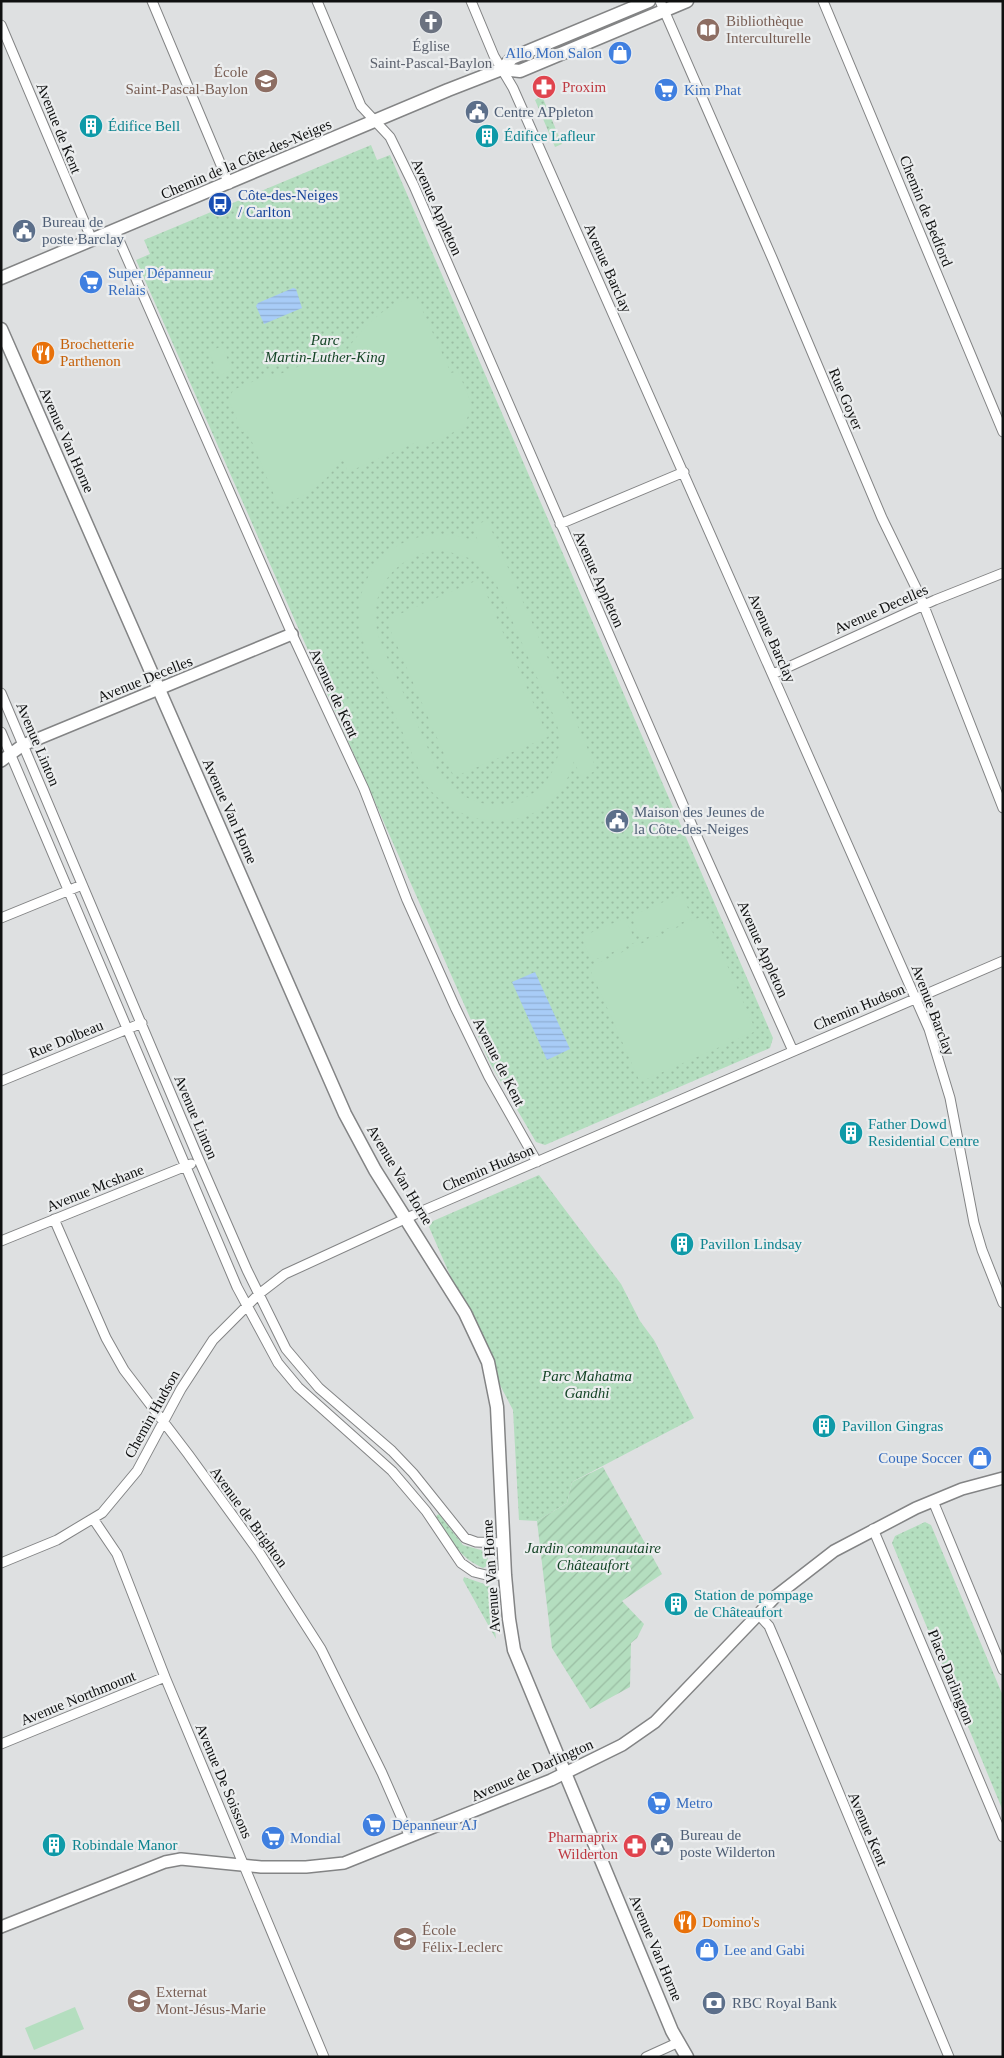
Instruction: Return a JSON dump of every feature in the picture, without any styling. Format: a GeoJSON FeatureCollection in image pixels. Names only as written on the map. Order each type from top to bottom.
{"type":"FeatureCollection","features":[{"type":"Feature","properties":{"kind":"main road","name":"Chemin de la Côte-des-Neiges"},"geometry":{"type":"LineString","coordinates":[[502,70],[512,58],[648,1]]}},
{"type":"Feature","properties":{"kind":"main road","name":"Chemin de la Côte-des-Neiges"},"geometry":{"type":"LineString","coordinates":[[1,278],[502,70],[520,71],[662,6],[687,1]]}},
{"type":"Feature","properties":{"kind":"main road","name":"Avenue Van Horne"},"geometry":{"type":"LineString","coordinates":[[1,329],[345,1114],[375,1170],[466,1313],[488,1362],[498,1421],[505,1575],[514,1650],[687,2057]]}},
{"type":"Feature","properties":{"kind":"street"},"geometry":{"type":"LineString","coordinates":[[152,1],[229,184]]}},
{"type":"Feature","properties":{"kind":"street","name":"Avenue Appleton"},"geometry":{"type":"LineString","coordinates":[[317,1],[361,106],[390,138],[414,186],[560,524],[793,1051]]}},
{"type":"Feature","properties":{"kind":"street","name":"Avenue Barclay"},"geometry":{"type":"LineString","coordinates":[[471,1],[494,56],[513,88],[929,1029],[950,1098],[974,1223],[982,1250],[1003,1302]]}},
{"type":"Feature","properties":{"kind":"street","name":"Chemin de Bedford"},"geometry":{"type":"LineString","coordinates":[[823,1],[1003,432]]}},
{"type":"Feature","properties":{"kind":"street","name":"Rue Goyer"},"geometry":{"type":"LineString","coordinates":[[662,6],[773,260],[882,518],[924,605],[1003,808]]}},
{"type":"Feature","properties":{"kind":"street","name":"Avenue de Kent"},"geometry":{"type":"LineString","coordinates":[[1,25],[92,240]]}},
{"type":"Feature","properties":{"kind":"street","name":"Avenue de Kent"},"geometry":{"type":"LineString","coordinates":[[115,231],[292,634],[364,789],[407,900],[489,1077],[537,1162]]}},
{"type":"Feature","properties":{"kind":"street"},"geometry":{"type":"LineString","coordinates":[[560,524],[684,472]]}},
{"type":"Feature","properties":{"kind":"street","name":"Avenue Decelles"},"geometry":{"type":"LineString","coordinates":[[773,674],[924,605],[1003,572]]}},
{"type":"Feature","properties":{"kind":"street","name":"Avenue Decelles"},"geometry":{"type":"LineString","coordinates":[[1,761],[6,752],[292,634]]}},
{"type":"Feature","properties":{"kind":"street","name":"Avenue Linton"},"geometry":{"type":"LineString","coordinates":[[1,692],[199,1160],[258,1294],[286,1349],[303,1371],[330,1399],[392,1451],[438,1503],[465,1538],[476,1542],[503,1543]]}},
{"type":"Feature","properties":{"kind":"street","name":"Avenue Linton"},"geometry":{"type":"LineString","coordinates":[[1,732],[6,752],[187,1165],[246,1306],[278,1363],[298,1388],[378,1457],[426,1511],[461,1563],[474,1572],[486,1575],[505,1575]]}},
{"type":"Feature","properties":{"kind":"street"},"geometry":{"type":"LineString","coordinates":[[1,918],[82,885]]}},
{"type":"Feature","properties":{"kind":"street","name":"Chemin Hudson"},"geometry":{"type":"LineString","coordinates":[[1,1563],[57,1540],[94,1520],[113,1501],[136,1471],[198,1361],[213,1340],[258,1294],[298,1268],[406,1219],[1003,961]]}},
{"type":"Feature","properties":{"kind":"street","name":"Rue Dolbeau"},"geometry":{"type":"LineString","coordinates":[[1,1080],[142,1023]]}},
{"type":"Feature","properties":{"kind":"street","name":"Avenue Mcshane"},"geometry":{"type":"LineString","coordinates":[[1,1241],[199,1160]]}},
{"type":"Feature","properties":{"kind":"street","name":"Avenue de Brighton"},"geometry":{"type":"LineString","coordinates":[[54,1219],[106,1338],[124,1370],[254,1544],[321,1650],[382,1773],[410,1837]]}},
{"type":"Feature","properties":{"kind":"street","name":"Avenue de Darlington"},"geometry":{"type":"LineString","coordinates":[[1,1927],[165,1862],[181,1859],[262,1867],[324,1866],[344,1863],[566,1774],[622,1745],[655,1722],[758,1614],[790,1584],[821,1560],[874,1529],[933,1501],[1003,1478]]}},
{"type":"Feature","properties":{"kind":"street"},"geometry":{"type":"LineString","coordinates":[[933,1501],[1003,1670]]}},
{"type":"Feature","properties":{"kind":"street"},"geometry":{"type":"LineString","coordinates":[[426,1511],[438,1503]]}},
{"type":"Feature","properties":{"kind":"street","name":"Avenue De Soissons"},"geometry":{"type":"LineString","coordinates":[[94,1520],[116,1554],[164,1677],[245,1865],[324,2057]]}},
{"type":"Feature","properties":{"kind":"street","name":"Place Darlington"},"geometry":{"type":"LineString","coordinates":[[874,1529],[1003,1837]]}},
{"type":"Feature","properties":{"kind":"street","name":"Avenue Kent"},"geometry":{"type":"LineString","coordinates":[[758,1614],[769,1626],[949,2057]]}},
{"type":"Feature","properties":{"kind":"street","name":"Avenue Northmount"},"geometry":{"type":"LineString","coordinates":[[1,1744],[164,1677]]}},
{"type":"Feature","properties":{"kind":"street"},"geometry":{"type":"LineString","coordinates":[[646,2057],[679,2042]]}},
{"type":"Feature","properties":{"kind":"green space"},"geometry":{"type":"Polygon","coordinates":[[[542,96],[562,144],[555,147],[535,100],[542,96]]]}},
{"type":"Feature","properties":{"kind":"green space","name":"Parc Martin-Luther-King"},"geometry":{"type":"Polygon","coordinates":[[[371,145],[377,160],[390,155],[773,1038],[770,1048],[545,1145],[536,1142],[490,1063],[136,260],[150,254],[144,240],[371,145]]]}},
{"type":"Feature","properties":{"kind":"green space"},"geometry":{"type":"Polygon","coordinates":[[[416,296],[451,373],[458,371],[472,405],[464,427],[421,448],[417,442],[348,472],[342,458],[329,475],[315,488],[307,494],[279,507],[247,430],[242,432],[229,400],[233,390],[268,375],[270,378],[345,348],[347,350],[368,324],[385,310],[416,296]]]}},
{"type":"Feature","properties":{"kind":"green space"},"geometry":{"type":"Polygon","coordinates":[[[222,346],[232,370],[219,376],[209,352],[222,346]]]}},
{"type":"Feature","properties":{"kind":"green space"},"geometry":{"type":"Polygon","coordinates":[[[487,520],[597,770],[581,778],[574,761],[564,785],[548,803],[529,815],[508,820],[486,820],[464,814],[443,802],[425,784],[369,657],[360,628],[359,612],[366,581],[372,570],[384,556],[409,540],[428,535],[459,536],[479,543],[472,527],[487,520]],[[443,550],[428,552],[401,564],[383,585],[378,599],[376,614],[377,630],[382,647],[436,767],[454,789],[475,801],[498,805],[520,800],[539,789],[552,771],[559,748],[556,721],[494,579],[472,559],[443,550]]]}},
{"type":"Feature","properties":{"kind":"green space"},"geometry":{"type":"Polygon","coordinates":[[[480,579],[548,737],[454,777],[386,620],[480,579]]]}},
{"type":"Feature","properties":{"kind":"green space"},"geometry":{"type":"Polygon","coordinates":[[[682,894],[692,918],[641,940],[631,916],[682,894]]]}},
{"type":"Feature","properties":{"kind":"green space"},"geometry":{"type":"Polygon","coordinates":[[[705,915],[756,1031],[640,1082],[589,967],[705,915]]]}},
{"type":"Feature","properties":{"kind":"green space"},"geometry":{"type":"Polygon","coordinates":[[[625,918],[636,942],[592,961],[581,937],[625,918]]]}},
{"type":"Feature","properties":{"kind":"green space","name":"Parc Mahatma Gandhi"},"geometry":{"type":"Polygon","coordinates":[[[539,1175],[621,1284],[640,1321],[654,1340],[694,1418],[572,1482],[567,1503],[537,1521],[519,1520],[513,1410],[488,1362],[429,1227],[433,1221],[539,1175]]]}},
{"type":"Feature","properties":{"kind":"green space","name":"Jardin communautaire Châteaufort"},"geometry":{"type":"Polygon","coordinates":[[[603,1467],[662,1574],[622,1601],[644,1624],[637,1638],[631,1643],[630,1687],[590,1709],[552,1648],[537,1521],[567,1503],[572,1482],[603,1467]]]}},
{"type":"Feature","properties":{"kind":"green space"},"geometry":{"type":"Polygon","coordinates":[[[439,1514],[463,1545],[488,1552],[487,1566],[483,1568],[474,1564],[461,1553],[436,1516],[439,1514]]]}},
{"type":"Feature","properties":{"kind":"green space"},"geometry":{"type":"Polygon","coordinates":[[[925,1522],[931,1525],[1003,1696],[1003,1811],[892,1543],[895,1536],[925,1522]]]}},
{"type":"Feature","properties":{"kind":"green space"},"geometry":{"type":"Polygon","coordinates":[[[464,1577],[490,1586],[496,1639],[463,1580],[464,1577]]]}},
{"type":"Feature","properties":{"kind":"green space"},"geometry":{"type":"Polygon","coordinates":[[[75,2007],[84,2029],[34,2050],[25,2028],[75,2007]]]}},
{"type":"Feature","properties":{"kind":"water"},"geometry":{"type":"Polygon","coordinates":[[[293,288],[296,289],[302,308],[264,324],[256,306],[258,303],[293,288]]]}},
{"type":"Feature","properties":{"kind":"water"},"geometry":{"type":"Polygon","coordinates":[[[535,972],[570,1049],[547,1060],[512,982],[535,972]]]}},
{"type":"Feature","properties":{"kind":"place","name":"Église Saint-Pascal-Baylon"},"geometry":{"type":"Point","coordinates":[431,22]}},
{"type":"Feature","properties":{"kind":"place","name":"Bibliothèque Interculturelle"},"geometry":{"type":"Point","coordinates":[708,30]}},
{"type":"Feature","properties":{"kind":"place","name":"Allo Mon Salon"},"geometry":{"type":"Point","coordinates":[620,53]}},
{"type":"Feature","properties":{"kind":"place","name":"École Saint-Pascal-Baylon"},"geometry":{"type":"Point","coordinates":[266,81]}},
{"type":"Feature","properties":{"kind":"place","name":"Proxim"},"geometry":{"type":"Point","coordinates":[544,87]}},
{"type":"Feature","properties":{"kind":"place","name":"Kim Phat"},"geometry":{"type":"Point","coordinates":[666,90]}},
{"type":"Feature","properties":{"kind":"place","name":"Centre APpleton"},"geometry":{"type":"Point","coordinates":[477,112]}},
{"type":"Feature","properties":{"kind":"place","name":"Édifice Bell"},"geometry":{"type":"Point","coordinates":[91,126]}},
{"type":"Feature","properties":{"kind":"place","name":"Édifice Lafleur"},"geometry":{"type":"Point","coordinates":[487,136]}},
{"type":"Feature","properties":{"kind":"place","name":"Côte-des-Neiges / Carlton"},"geometry":{"type":"Point","coordinates":[220,204]}},
{"type":"Feature","properties":{"kind":"place","name":"Bureau de poste Barclay"},"geometry":{"type":"Point","coordinates":[24,231]}},
{"type":"Feature","properties":{"kind":"place","name":"Super Dépanneur Relais"},"geometry":{"type":"Point","coordinates":[91,282]}},
{"type":"Feature","properties":{"kind":"place","name":"Brochetterie Parthenon"},"geometry":{"type":"Point","coordinates":[43,353]}},
{"type":"Feature","properties":{"kind":"place","name":"Maison des Jeunes de la Côte-des-Neiges"},"geometry":{"type":"Point","coordinates":[617,821]}},
{"type":"Feature","properties":{"kind":"place","name":"Father Dowd Residential Centre"},"geometry":{"type":"Point","coordinates":[851,1133]}},
{"type":"Feature","properties":{"kind":"place","name":"Pavillon Lindsay"},"geometry":{"type":"Point","coordinates":[682,1244]}},
{"type":"Feature","properties":{"kind":"place","name":"Pavillon Gingras"},"geometry":{"type":"Point","coordinates":[824,1426]}},
{"type":"Feature","properties":{"kind":"place","name":"Coupe Soccer"},"geometry":{"type":"Point","coordinates":[980,1458]}},
{"type":"Feature","properties":{"kind":"place","name":"Station de pompage de Châteaufort"},"geometry":{"type":"Point","coordinates":[676,1604]}},
{"type":"Feature","properties":{"kind":"place","name":"Metro"},"geometry":{"type":"Point","coordinates":[659,1803]}},
{"type":"Feature","properties":{"kind":"place","name":"Dépanneur AJ"},"geometry":{"type":"Point","coordinates":[374,1825]}},
{"type":"Feature","properties":{"kind":"place","name":"Mondial"},"geometry":{"type":"Point","coordinates":[273,1838]}},
{"type":"Feature","properties":{"kind":"place","name":"Bureau de poste Wilderton"},"geometry":{"type":"Point","coordinates":[662,1844]}},
{"type":"Feature","properties":{"kind":"place","name":"Robindale Manor"},"geometry":{"type":"Point","coordinates":[54,1845]}},
{"type":"Feature","properties":{"kind":"place","name":"Pharmaprix Wilderton"},"geometry":{"type":"Point","coordinates":[635,1846]}},
{"type":"Feature","properties":{"kind":"place","name":"Domino's"},"geometry":{"type":"Point","coordinates":[685,1922]}},
{"type":"Feature","properties":{"kind":"place","name":"École Félix-Leclerc"},"geometry":{"type":"Point","coordinates":[405,1939]}},
{"type":"Feature","properties":{"kind":"place","name":"Lee and Gabi"},"geometry":{"type":"Point","coordinates":[707,1950]}},
{"type":"Feature","properties":{"kind":"place","name":"Externat Mont-Jésus-Marie"},"geometry":{"type":"Point","coordinates":[139,2001]}},
{"type":"Feature","properties":{"kind":"place","name":"RBC Royal Bank"},"geometry":{"type":"Point","coordinates":[714,2003]}}]}
